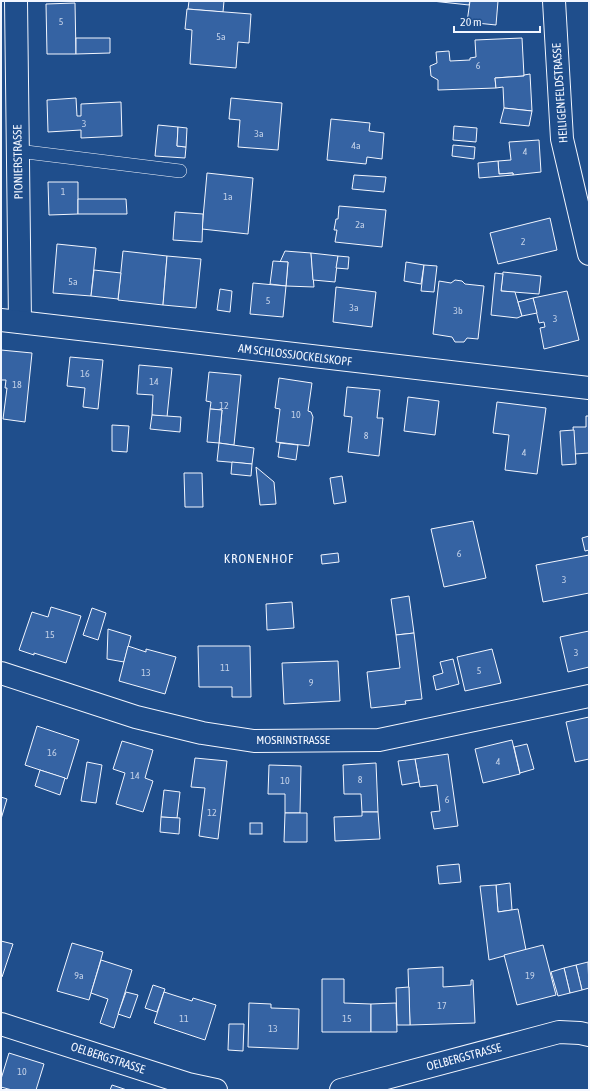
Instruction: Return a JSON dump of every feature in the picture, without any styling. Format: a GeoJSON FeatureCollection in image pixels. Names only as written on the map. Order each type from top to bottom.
{"type":"FeatureCollection","features":[{"type":"Feature","properties":{"kind":"street","name":"PIONIERSTRASSE"},"geometry":{"type":"LineString","coordinates":[[10,321],[18,151],[16,1]]}},
{"type":"Feature","properties":{"kind":"street","name":"HEILIGENFELDSTRASSE"},"geometry":{"type":"LineString","coordinates":[[554,1],[562,139],[589,254]]}},
{"type":"Feature","properties":{"kind":"street","name":"AM SCHLOSSJOCKELSKOPF"},"geometry":{"type":"LineString","coordinates":[[10,321],[589,388]]}},
{"type":"Feature","properties":{"kind":"street","name":"MOSRINSTRASSE"},"geometry":{"type":"LineString","coordinates":[[1,673],[136,717],[202,733],[254,741],[379,740],[589,696]]}},
{"type":"Feature","properties":{"kind":"street","name":"OELBERGSTRASSE"},"geometry":{"type":"LineString","coordinates":[[1,1024],[188,1084],[216,1090]]}},
{"type":"Feature","properties":{"kind":"street","name":"OELBERGSTRASSE"},"geometry":{"type":"LineString","coordinates":[[341,1090],[559,1032],[580,1032],[589,1035]]}},
{"type":"Feature","properties":{"kind":"lane"},"geometry":{"type":"LineString","coordinates":[[18,151],[180,171]]}},
{"type":"Feature","properties":{"kind":"building"},"geometry":{"type":"Polygon","coordinates":[[[189,1],[224,1],[223,12],[188,9],[189,1]]]}},
{"type":"Feature","properties":{"kind":"building"},"geometry":{"type":"Polygon","coordinates":[[[432,1],[470,1],[469,5],[432,1]]]}},
{"type":"Feature","properties":{"kind":"building"},"geometry":{"type":"Polygon","coordinates":[[[470,1],[498,1],[496,25],[467,22],[470,1]]]}},
{"type":"Feature","properties":{"kind":"building"},"geometry":{"type":"Polygon","coordinates":[[[75,3],[76,54],[47,54],[46,4],[75,3]]]}},
{"type":"Feature","properties":{"kind":"building"},"geometry":{"type":"Polygon","coordinates":[[[187,9],[251,14],[249,43],[238,42],[236,68],[190,64],[192,30],[185,29],[187,9]]]}},
{"type":"Feature","properties":{"kind":"building"},"geometry":{"type":"Polygon","coordinates":[[[76,38],[110,38],[110,53],[76,54],[76,38]]]}},
{"type":"Feature","properties":{"kind":"building"},"geometry":{"type":"Polygon","coordinates":[[[522,38],[524,76],[495,78],[496,88],[438,90],[438,80],[431,76],[430,66],[437,63],[436,52],[449,51],[450,61],[470,60],[470,58],[476,57],[475,40],[522,38]]]}},
{"type":"Feature","properties":{"kind":"building"},"geometry":{"type":"Polygon","coordinates":[[[530,74],[532,111],[504,108],[503,87],[496,88],[495,78],[524,76],[530,74]]]}},
{"type":"Feature","properties":{"kind":"building"},"geometry":{"type":"Polygon","coordinates":[[[76,98],[77,116],[81,116],[81,104],[121,102],[122,136],[81,138],[81,130],[48,132],[47,100],[76,98]]]}},
{"type":"Feature","properties":{"kind":"building"},"geometry":{"type":"Polygon","coordinates":[[[231,98],[282,103],[278,150],[238,147],[240,120],[229,119],[231,98]]]}},
{"type":"Feature","properties":{"kind":"building"},"geometry":{"type":"Polygon","coordinates":[[[504,108],[532,111],[529,126],[500,123],[504,108]]]}},
{"type":"Feature","properties":{"kind":"building"},"geometry":{"type":"Polygon","coordinates":[[[331,119],[370,123],[369,131],[384,133],[382,159],[367,157],[366,164],[327,160],[331,119]]]}},
{"type":"Feature","properties":{"kind":"building"},"geometry":{"type":"Polygon","coordinates":[[[158,125],[178,127],[177,146],[186,147],[185,158],[155,156],[158,125]]]}},
{"type":"Feature","properties":{"kind":"building"},"geometry":{"type":"Polygon","coordinates":[[[454,126],[477,128],[476,142],[453,140],[454,126]]]}},
{"type":"Feature","properties":{"kind":"building"},"geometry":{"type":"Polygon","coordinates":[[[178,127],[187,128],[186,147],[177,146],[178,127]]]}},
{"type":"Feature","properties":{"kind":"building"},"geometry":{"type":"Polygon","coordinates":[[[539,140],[541,172],[513,175],[513,173],[499,174],[498,161],[511,160],[509,142],[539,140]]]}},
{"type":"Feature","properties":{"kind":"building"},"geometry":{"type":"Polygon","coordinates":[[[453,145],[475,147],[474,159],[452,156],[453,145]]]}},
{"type":"Feature","properties":{"kind":"building"},"geometry":{"type":"Polygon","coordinates":[[[498,161],[499,174],[513,173],[513,175],[479,178],[478,163],[498,161]]]}},
{"type":"Feature","properties":{"kind":"building"},"geometry":{"type":"Polygon","coordinates":[[[207,173],[253,178],[248,234],[202,229],[207,173]]]}},
{"type":"Feature","properties":{"kind":"building"},"geometry":{"type":"Polygon","coordinates":[[[354,175],[386,177],[384,192],[352,189],[354,175]]]}},
{"type":"Feature","properties":{"kind":"building"},"geometry":{"type":"Polygon","coordinates":[[[48,182],[78,182],[78,214],[49,215],[48,182]]]}},
{"type":"Feature","properties":{"kind":"building"},"geometry":{"type":"Polygon","coordinates":[[[78,199],[126,199],[127,214],[78,214],[78,199]]]}},
{"type":"Feature","properties":{"kind":"building"},"geometry":{"type":"Polygon","coordinates":[[[339,206],[386,210],[382,247],[335,242],[337,230],[334,230],[336,219],[338,219],[339,206]]]}},
{"type":"Feature","properties":{"kind":"building"},"geometry":{"type":"Polygon","coordinates":[[[175,212],[203,214],[202,242],[173,240],[175,212]]]}},
{"type":"Feature","properties":{"kind":"building"},"geometry":{"type":"Polygon","coordinates":[[[550,218],[557,250],[498,264],[490,233],[550,218]]]}},
{"type":"Feature","properties":{"kind":"building"},"geometry":{"type":"Polygon","coordinates":[[[57,244],[96,248],[91,296],[53,293],[57,244]]]}},
{"type":"Feature","properties":{"kind":"building"},"geometry":{"type":"Polygon","coordinates":[[[123,251],[167,256],[163,305],[118,300],[123,251]]]}},
{"type":"Feature","properties":{"kind":"building"},"geometry":{"type":"Polygon","coordinates":[[[285,251],[311,253],[314,287],[286,286],[288,262],[280,262],[285,251]]]}},
{"type":"Feature","properties":{"kind":"building"},"geometry":{"type":"Polygon","coordinates":[[[311,253],[338,256],[335,282],[313,280],[311,253]]]}},
{"type":"Feature","properties":{"kind":"building"},"geometry":{"type":"Polygon","coordinates":[[[167,256],[201,259],[196,308],[163,305],[167,256]]]}},
{"type":"Feature","properties":{"kind":"building"},"geometry":{"type":"Polygon","coordinates":[[[338,256],[349,257],[348,269],[336,268],[338,256]]]}},
{"type":"Feature","properties":{"kind":"building"},"geometry":{"type":"Polygon","coordinates":[[[273,261],[288,262],[286,286],[270,284],[273,261]]]}},
{"type":"Feature","properties":{"kind":"building"},"geometry":{"type":"Polygon","coordinates":[[[406,262],[424,265],[421,284],[404,281],[406,262]]]}},
{"type":"Feature","properties":{"kind":"building"},"geometry":{"type":"Polygon","coordinates":[[[424,265],[437,266],[434,292],[421,291],[424,265]]]}},
{"type":"Feature","properties":{"kind":"building"},"geometry":{"type":"Polygon","coordinates":[[[94,270],[121,273],[118,299],[91,296],[94,270]]]}},
{"type":"Feature","properties":{"kind":"building"},"geometry":{"type":"Polygon","coordinates":[[[503,272],[541,276],[539,294],[501,291],[503,272]]]}},
{"type":"Feature","properties":{"kind":"building"},"geometry":{"type":"Polygon","coordinates":[[[495,273],[503,274],[501,291],[515,292],[522,316],[517,318],[491,315],[495,273]]]}},
{"type":"Feature","properties":{"kind":"building"},"geometry":{"type":"Polygon","coordinates":[[[455,280],[462,281],[465,284],[484,286],[478,339],[467,338],[464,342],[455,342],[452,337],[433,334],[439,281],[451,283],[455,280]]]}},
{"type":"Feature","properties":{"kind":"building"},"geometry":{"type":"Polygon","coordinates":[[[253,283],[286,286],[283,317],[250,314],[253,283]]]}},
{"type":"Feature","properties":{"kind":"building"},"geometry":{"type":"Polygon","coordinates":[[[336,287],[376,292],[372,327],[333,322],[336,287]]]}},
{"type":"Feature","properties":{"kind":"building"},"geometry":{"type":"Polygon","coordinates":[[[220,289],[232,291],[230,312],[217,310],[220,289]]]}},
{"type":"Feature","properties":{"kind":"building"},"geometry":{"type":"Polygon","coordinates":[[[567,291],[579,340],[544,349],[540,328],[545,327],[544,322],[539,323],[533,298],[567,291]]]}},
{"type":"Feature","properties":{"kind":"building"},"geometry":{"type":"Polygon","coordinates":[[[533,298],[537,313],[522,316],[518,302],[533,298]]]}},
{"type":"Feature","properties":{"kind":"building"},"geometry":{"type":"Polygon","coordinates":[[[1,350],[32,353],[25,422],[3,419],[7,388],[5,388],[6,380],[1,380],[1,350]]]}},
{"type":"Feature","properties":{"kind":"building"},"geometry":{"type":"Polygon","coordinates":[[[70,357],[103,360],[98,409],[83,407],[85,388],[67,386],[70,357]]]}},
{"type":"Feature","properties":{"kind":"building"},"geometry":{"type":"Polygon","coordinates":[[[139,365],[172,368],[167,417],[152,415],[153,395],[137,394],[139,365]]]}},
{"type":"Feature","properties":{"kind":"building"},"geometry":{"type":"Polygon","coordinates":[[[209,372],[241,375],[234,445],[219,443],[222,410],[210,409],[211,402],[206,401],[209,372]]]}},
{"type":"Feature","properties":{"kind":"building"},"geometry":{"type":"Polygon","coordinates":[[[279,378],[312,383],[308,411],[311,412],[313,417],[309,446],[276,442],[280,409],[275,408],[279,378]]]}},
{"type":"Feature","properties":{"kind":"building"},"geometry":{"type":"Polygon","coordinates":[[[347,387],[380,390],[377,418],[383,418],[379,456],[348,452],[352,417],[344,416],[347,387]]]}},
{"type":"Feature","properties":{"kind":"building"},"geometry":{"type":"Polygon","coordinates":[[[408,397],[439,401],[435,435],[404,431],[408,397]]]}},
{"type":"Feature","properties":{"kind":"building"},"geometry":{"type":"Polygon","coordinates":[[[497,402],[546,408],[537,474],[505,470],[509,435],[493,433],[497,402]]]}},
{"type":"Feature","properties":{"kind":"building"},"geometry":{"type":"Polygon","coordinates":[[[210,409],[222,410],[219,443],[207,442],[210,409]]]}},
{"type":"Feature","properties":{"kind":"building"},"geometry":{"type":"Polygon","coordinates":[[[152,415],[181,417],[180,432],[150,429],[152,415]]]}},
{"type":"Feature","properties":{"kind":"building"},"geometry":{"type":"Polygon","coordinates":[[[586,416],[589,416],[589,453],[575,454],[573,427],[586,427],[586,416]]]}},
{"type":"Feature","properties":{"kind":"building"},"geometry":{"type":"Polygon","coordinates":[[[112,425],[129,426],[127,452],[112,451],[112,425]]]}},
{"type":"Feature","properties":{"kind":"building"},"geometry":{"type":"Polygon","coordinates":[[[574,430],[576,464],[562,465],[560,431],[574,430]]]}},
{"type":"Feature","properties":{"kind":"building"},"geometry":{"type":"Polygon","coordinates":[[[219,443],[254,448],[252,464],[217,461],[219,443]]]}},
{"type":"Feature","properties":{"kind":"building"},"geometry":{"type":"Polygon","coordinates":[[[280,443],[298,445],[296,460],[278,457],[280,443]]]}},
{"type":"Feature","properties":{"kind":"building"},"geometry":{"type":"Polygon","coordinates":[[[232,462],[252,464],[251,476],[231,474],[232,462]]]}},
{"type":"Feature","properties":{"kind":"building"},"geometry":{"type":"Polygon","coordinates":[[[256,467],[274,482],[276,504],[260,505],[256,467]]]}},
{"type":"Feature","properties":{"kind":"building"},"geometry":{"type":"Polygon","coordinates":[[[184,473],[202,473],[203,507],[185,507],[184,473]]]}},
{"type":"Feature","properties":{"kind":"building"},"geometry":{"type":"Polygon","coordinates":[[[342,476],[346,502],[334,504],[330,478],[342,476]]]}},
{"type":"Feature","properties":{"kind":"building"},"geometry":{"type":"Polygon","coordinates":[[[473,521],[486,578],[444,587],[431,529],[473,521]]]}},
{"type":"Feature","properties":{"kind":"building"},"geometry":{"type":"Polygon","coordinates":[[[589,536],[589,550],[585,551],[582,538],[589,536]]]}},
{"type":"Feature","properties":{"kind":"building"},"geometry":{"type":"Polygon","coordinates":[[[338,553],[339,562],[322,564],[321,555],[338,553]]]}},
{"type":"Feature","properties":{"kind":"building"},"geometry":{"type":"Polygon","coordinates":[[[589,555],[589,593],[543,602],[536,565],[589,555]]]}},
{"type":"Feature","properties":{"kind":"building"},"geometry":{"type":"Polygon","coordinates":[[[409,596],[414,633],[396,635],[391,599],[409,596]]]}},
{"type":"Feature","properties":{"kind":"building"},"geometry":{"type":"Polygon","coordinates":[[[292,602],[294,628],[267,630],[266,604],[292,602]]]}},
{"type":"Feature","properties":{"kind":"building"},"geometry":{"type":"Polygon","coordinates":[[[51,607],[81,616],[66,663],[19,650],[32,612],[48,617],[51,607]]]}},
{"type":"Feature","properties":{"kind":"building"},"geometry":{"type":"Polygon","coordinates":[[[92,608],[106,613],[98,640],[83,635],[92,608]]]}},
{"type":"Feature","properties":{"kind":"building"},"geometry":{"type":"Polygon","coordinates":[[[108,629],[131,636],[124,662],[107,659],[108,629]]]}},
{"type":"Feature","properties":{"kind":"building"},"geometry":{"type":"Polygon","coordinates":[[[589,631],[589,667],[568,672],[560,637],[589,631]]]}},
{"type":"Feature","properties":{"kind":"building"},"geometry":{"type":"Polygon","coordinates":[[[414,633],[422,699],[405,701],[406,704],[371,708],[367,672],[400,668],[396,635],[414,633]]]}},
{"type":"Feature","properties":{"kind":"building"},"geometry":{"type":"Polygon","coordinates":[[[128,646],[146,652],[146,649],[176,657],[165,694],[119,681],[128,646]]]}},
{"type":"Feature","properties":{"kind":"building"},"geometry":{"type":"Polygon","coordinates":[[[198,646],[250,646],[251,697],[232,697],[232,687],[199,687],[198,646]]]}},
{"type":"Feature","properties":{"kind":"building"},"geometry":{"type":"Polygon","coordinates":[[[492,649],[501,683],[465,691],[457,657],[492,649]]]}},
{"type":"Feature","properties":{"kind":"building"},"geometry":{"type":"Polygon","coordinates":[[[453,659],[459,684],[436,690],[433,676],[443,673],[440,662],[453,659]]]}},
{"type":"Feature","properties":{"kind":"building"},"geometry":{"type":"Polygon","coordinates":[[[338,661],[340,701],[284,704],[282,663],[338,661]]]}},
{"type":"Feature","properties":{"kind":"building"},"geometry":{"type":"Polygon","coordinates":[[[589,717],[589,759],[575,762],[566,722],[589,717]]]}},
{"type":"Feature","properties":{"kind":"building"},"geometry":{"type":"Polygon","coordinates":[[[37,726],[79,740],[67,779],[25,765],[37,726]]]}},
{"type":"Feature","properties":{"kind":"building"},"geometry":{"type":"Polygon","coordinates":[[[512,740],[520,774],[483,783],[475,749],[512,740]]]}},
{"type":"Feature","properties":{"kind":"building"},"geometry":{"type":"Polygon","coordinates":[[[122,741],[153,750],[145,778],[153,781],[143,812],[116,804],[125,773],[113,769],[122,741]]]}},
{"type":"Feature","properties":{"kind":"building"},"geometry":{"type":"Polygon","coordinates":[[[527,744],[534,769],[520,773],[514,747],[527,744]]]}},
{"type":"Feature","properties":{"kind":"building"},"geometry":{"type":"Polygon","coordinates":[[[448,754],[458,826],[434,829],[431,812],[440,811],[437,785],[420,787],[415,759],[448,754]]]}},
{"type":"Feature","properties":{"kind":"building"},"geometry":{"type":"Polygon","coordinates":[[[195,758],[227,761],[218,839],[199,836],[205,788],[191,787],[195,758]]]}},
{"type":"Feature","properties":{"kind":"building"},"geometry":{"type":"Polygon","coordinates":[[[415,759],[419,782],[402,785],[398,761],[415,759]]]}},
{"type":"Feature","properties":{"kind":"building"},"geometry":{"type":"Polygon","coordinates":[[[87,762],[102,765],[96,803],[81,801],[87,762]]]}},
{"type":"Feature","properties":{"kind":"building"},"geometry":{"type":"Polygon","coordinates":[[[376,763],[378,812],[362,812],[361,794],[344,794],[343,765],[376,763]]]}},
{"type":"Feature","properties":{"kind":"building"},"geometry":{"type":"Polygon","coordinates":[[[269,765],[301,766],[300,813],[285,813],[285,794],[268,794],[269,765]]]}},
{"type":"Feature","properties":{"kind":"building"},"geometry":{"type":"Polygon","coordinates":[[[40,770],[65,778],[60,795],[35,786],[40,770]]]}},
{"type":"Feature","properties":{"kind":"building"},"geometry":{"type":"Polygon","coordinates":[[[164,790],[180,792],[177,818],[161,817],[164,790]]]}},
{"type":"Feature","properties":{"kind":"building"},"geometry":{"type":"Polygon","coordinates":[[[1,797],[7,799],[1,819],[1,797]]]}},
{"type":"Feature","properties":{"kind":"building"},"geometry":{"type":"Polygon","coordinates":[[[362,812],[378,812],[380,839],[335,841],[334,817],[362,816],[362,812]]]}},
{"type":"Feature","properties":{"kind":"building"},"geometry":{"type":"Polygon","coordinates":[[[285,813],[307,813],[307,842],[284,842],[285,813]]]}},
{"type":"Feature","properties":{"kind":"building"},"geometry":{"type":"Polygon","coordinates":[[[161,817],[180,818],[179,834],[160,832],[161,817]]]}},
{"type":"Feature","properties":{"kind":"building"},"geometry":{"type":"Polygon","coordinates":[[[250,823],[262,823],[262,834],[250,834],[250,823]]]}},
{"type":"Feature","properties":{"kind":"building"},"geometry":{"type":"Polygon","coordinates":[[[459,864],[461,882],[439,884],[437,866],[459,864]]]}},
{"type":"Feature","properties":{"kind":"building"},"geometry":{"type":"Polygon","coordinates":[[[510,883],[512,910],[498,912],[496,885],[510,883]]]}},
{"type":"Feature","properties":{"kind":"building"},"geometry":{"type":"Polygon","coordinates":[[[496,885],[498,912],[518,909],[526,950],[489,960],[480,886],[496,885]]]}},
{"type":"Feature","properties":{"kind":"building"},"geometry":{"type":"Polygon","coordinates":[[[1,941],[13,944],[2,977],[1,977],[1,941]]]}},
{"type":"Feature","properties":{"kind":"building"},"geometry":{"type":"Polygon","coordinates":[[[72,943],[103,952],[89,1000],[57,991],[72,943]]]}},
{"type":"Feature","properties":{"kind":"building"},"geometry":{"type":"Polygon","coordinates":[[[543,945],[556,995],[517,1005],[504,955],[543,945]]]}},
{"type":"Feature","properties":{"kind":"building"},"geometry":{"type":"Polygon","coordinates":[[[101,960],[132,970],[114,1028],[100,1023],[108,999],[91,993],[101,960]]]}},
{"type":"Feature","properties":{"kind":"building"},"geometry":{"type":"Polygon","coordinates":[[[588,962],[589,988],[582,990],[576,965],[588,962]]]}},
{"type":"Feature","properties":{"kind":"building"},"geometry":{"type":"Polygon","coordinates":[[[576,965],[582,990],[570,993],[564,968],[576,965]]]}},
{"type":"Feature","properties":{"kind":"building"},"geometry":{"type":"Polygon","coordinates":[[[443,967],[443,987],[471,985],[471,980],[473,980],[475,1023],[410,1025],[408,969],[443,967]]]}},
{"type":"Feature","properties":{"kind":"building"},"geometry":{"type":"Polygon","coordinates":[[[564,968],[570,993],[558,996],[551,972],[564,968]]]}},
{"type":"Feature","properties":{"kind":"building"},"geometry":{"type":"Polygon","coordinates":[[[322,979],[344,979],[344,1003],[371,1004],[371,1032],[322,1032],[322,979]]]}},
{"type":"Feature","properties":{"kind":"building"},"geometry":{"type":"Polygon","coordinates":[[[153,985],[165,989],[157,1012],[145,1008],[153,985]]]}},
{"type":"Feature","properties":{"kind":"building"},"geometry":{"type":"Polygon","coordinates":[[[409,987],[410,1025],[397,1025],[396,988],[409,987]]]}},
{"type":"Feature","properties":{"kind":"building"},"geometry":{"type":"Polygon","coordinates":[[[126,992],[138,995],[130,1018],[118,1014],[126,992]]]}},
{"type":"Feature","properties":{"kind":"building"},"geometry":{"type":"Polygon","coordinates":[[[164,992],[192,1001],[193,998],[216,1005],[205,1040],[154,1023],[164,992]]]}},
{"type":"Feature","properties":{"kind":"building"},"geometry":{"type":"Polygon","coordinates":[[[249,1003],[271,1004],[271,1008],[299,1009],[298,1049],[248,1047],[249,1003]]]}},
{"type":"Feature","properties":{"kind":"building"},"geometry":{"type":"Polygon","coordinates":[[[396,1003],[397,1032],[371,1032],[371,1004],[396,1003]]]}},
{"type":"Feature","properties":{"kind":"building"},"geometry":{"type":"Polygon","coordinates":[[[229,1024],[244,1024],[243,1051],[228,1050],[229,1024]]]}},
{"type":"Feature","properties":{"kind":"building"},"geometry":{"type":"Polygon","coordinates":[[[9,1053],[44,1064],[36,1090],[12,1090],[1,1087],[1,1079],[9,1053]]]}},
{"type":"Feature","properties":{"kind":"building"},"geometry":{"type":"Polygon","coordinates":[[[112,1085],[127,1090],[110,1090],[112,1085]]]}},
{"type":"Feature","properties":{"kind":"district","name":"KRONENHOF"},"geometry":{"type":"Point","coordinates":[259,558]}}]}
